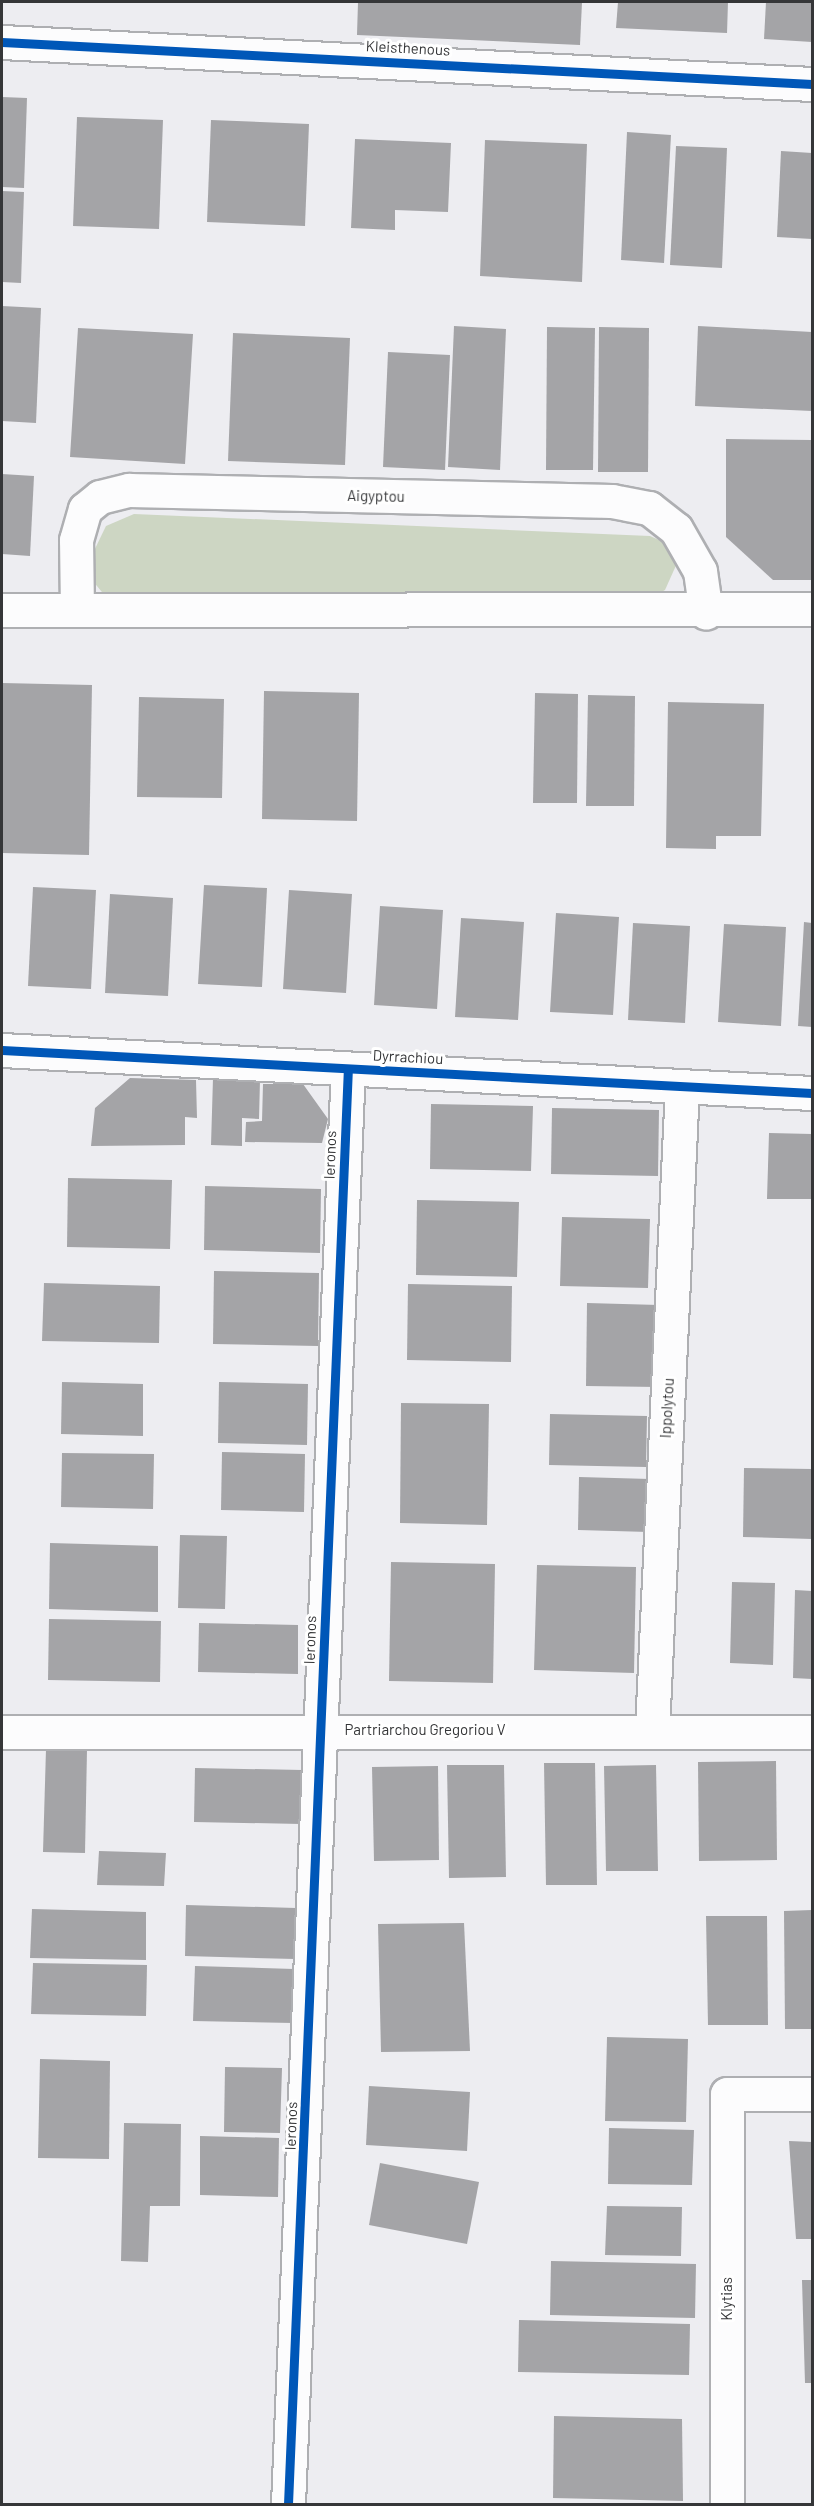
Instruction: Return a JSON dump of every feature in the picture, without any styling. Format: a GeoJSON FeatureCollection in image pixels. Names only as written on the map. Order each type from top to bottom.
{"type":"FeatureCollection","features":[{"type":"Feature","properties":{"kind":"street","name":"Kleisthenous"},"geometry":{"type":"LineString","coordinates":[[2,42],[813,84]]}},
{"type":"Feature","properties":{"kind":"street","name":"Aigyptou"},"geometry":{"type":"LineString","coordinates":[[77,610],[76,540],[85,509],[100,497],[129,490],[612,501],[649,508],[676,529],[700,571],[706,613]]}},
{"type":"Feature","properties":{"kind":"street"},"geometry":{"type":"LineString","coordinates":[[2,610],[706,613],[813,609]]}},
{"type":"Feature","properties":{"kind":"street","name":"Dyrrachiou"},"geometry":{"type":"LineString","coordinates":[[2,1050],[813,1093]]}},
{"type":"Feature","properties":{"kind":"street","name":"Ieronos"},"geometry":{"type":"LineString","coordinates":[[288,2505],[348,1069]]}},
{"type":"Feature","properties":{"kind":"street","name":"Ippolytou"},"geometry":{"type":"LineString","coordinates":[[652,1730],[682,1087]]}},
{"type":"Feature","properties":{"kind":"street","name":"Partriarchou Gregoriou V"},"geometry":{"type":"LineString","coordinates":[[2,1732],[321,1730],[813,1732]]}},
{"type":"Feature","properties":{"kind":"street","name":"Klytias"},"geometry":{"type":"LineString","coordinates":[[727,2505],[727,2094],[813,2094]]}},
{"type":"Feature","properties":{"kind":"green space"},"geometry":{"type":"Polygon","coordinates":[[[134,514],[650,536],[668,544],[678,561],[665,590],[647,600],[111,603],[92,580],[91,557],[106,526],[134,514]]]}},
{"type":"Feature","properties":{"kind":"building"},"geometry":{"type":"Polygon","coordinates":[[[358,2],[582,2],[580,45],[357,35],[358,2]]]}},
{"type":"Feature","properties":{"kind":"building"},"geometry":{"type":"Polygon","coordinates":[[[618,2],[728,2],[727,33],[616,28],[618,2]]]}},
{"type":"Feature","properties":{"kind":"building"},"geometry":{"type":"Polygon","coordinates":[[[766,2],[812,2],[812,42],[764,39],[766,2]]]}},
{"type":"Feature","properties":{"kind":"building"},"geometry":{"type":"Polygon","coordinates":[[[2,97],[27,98],[24,188],[2,187],[2,97]]]}},
{"type":"Feature","properties":{"kind":"building"},"geometry":{"type":"Polygon","coordinates":[[[77,117],[163,120],[159,229],[73,226],[77,117]]]}},
{"type":"Feature","properties":{"kind":"building"},"geometry":{"type":"Polygon","coordinates":[[[211,120],[309,124],[305,226],[207,222],[211,120]]]}},
{"type":"Feature","properties":{"kind":"building"},"geometry":{"type":"Polygon","coordinates":[[[627,132],[671,135],[664,263],[621,260],[627,132]]]}},
{"type":"Feature","properties":{"kind":"building"},"geometry":{"type":"Polygon","coordinates":[[[355,139],[451,143],[448,212],[395,210],[395,230],[351,228],[355,139]]]}},
{"type":"Feature","properties":{"kind":"building"},"geometry":{"type":"Polygon","coordinates":[[[485,140],[587,144],[582,282],[480,276],[485,140]]]}},
{"type":"Feature","properties":{"kind":"building"},"geometry":{"type":"Polygon","coordinates":[[[676,146],[727,148],[722,268],[670,265],[676,146]]]}},
{"type":"Feature","properties":{"kind":"building"},"geometry":{"type":"Polygon","coordinates":[[[781,151],[812,153],[812,239],[777,237],[781,151]]]}},
{"type":"Feature","properties":{"kind":"building"},"geometry":{"type":"Polygon","coordinates":[[[2,191],[24,192],[21,283],[2,282],[2,191]]]}},
{"type":"Feature","properties":{"kind":"building"},"geometry":{"type":"Polygon","coordinates":[[[2,306],[41,308],[36,423],[2,421],[2,306]]]}},
{"type":"Feature","properties":{"kind":"building"},"geometry":{"type":"Polygon","coordinates":[[[454,326],[506,329],[500,470],[448,467],[454,326]]]}},
{"type":"Feature","properties":{"kind":"building"},"geometry":{"type":"Polygon","coordinates":[[[698,326],[812,332],[812,411],[695,406],[698,326]]]}},
{"type":"Feature","properties":{"kind":"building"},"geometry":{"type":"Polygon","coordinates":[[[547,327],[595,328],[593,470],[546,470],[547,327]]]}},
{"type":"Feature","properties":{"kind":"building"},"geometry":{"type":"Polygon","coordinates":[[[599,327],[649,328],[648,472],[598,472],[599,327]]]}},
{"type":"Feature","properties":{"kind":"building"},"geometry":{"type":"Polygon","coordinates":[[[78,328],[193,334],[185,464],[70,457],[78,328]]]}},
{"type":"Feature","properties":{"kind":"building"},"geometry":{"type":"Polygon","coordinates":[[[233,333],[350,338],[345,465],[228,461],[233,333]]]}},
{"type":"Feature","properties":{"kind":"building"},"geometry":{"type":"Polygon","coordinates":[[[388,352],[450,355],[445,470],[383,467],[388,352]]]}},
{"type":"Feature","properties":{"kind":"building"},"geometry":{"type":"Polygon","coordinates":[[[726,439],[812,440],[812,580],[773,580],[726,537],[726,439]]]}},
{"type":"Feature","properties":{"kind":"building"},"geometry":{"type":"Polygon","coordinates":[[[2,474],[34,476],[30,556],[2,554],[2,474]]]}},
{"type":"Feature","properties":{"kind":"building"},"geometry":{"type":"Polygon","coordinates":[[[2,683],[92,685],[89,855],[2,853],[2,683]]]}},
{"type":"Feature","properties":{"kind":"building"},"geometry":{"type":"Polygon","coordinates":[[[264,691],[359,693],[357,821],[262,819],[264,691]]]}},
{"type":"Feature","properties":{"kind":"building"},"geometry":{"type":"Polygon","coordinates":[[[535,693],[578,694],[577,803],[533,803],[535,693]]]}},
{"type":"Feature","properties":{"kind":"building"},"geometry":{"type":"Polygon","coordinates":[[[588,695],[635,696],[634,806],[586,806],[588,695]]]}},
{"type":"Feature","properties":{"kind":"building"},"geometry":{"type":"Polygon","coordinates":[[[139,697],[224,699],[222,798],[137,797],[139,697]]]}},
{"type":"Feature","properties":{"kind":"building"},"geometry":{"type":"Polygon","coordinates":[[[668,702],[764,704],[761,836],[716,836],[716,849],[666,848],[668,702]]]}},
{"type":"Feature","properties":{"kind":"building"},"geometry":{"type":"Polygon","coordinates":[[[204,885],[267,888],[262,987],[198,984],[204,885]]]}},
{"type":"Feature","properties":{"kind":"building"},"geometry":{"type":"Polygon","coordinates":[[[33,887],[96,890],[91,989],[28,986],[33,887]]]}},
{"type":"Feature","properties":{"kind":"building"},"geometry":{"type":"Polygon","coordinates":[[[289,890],[352,894],[346,993],[283,989],[289,890]]]}},
{"type":"Feature","properties":{"kind":"building"},"geometry":{"type":"Polygon","coordinates":[[[110,894],[173,898],[168,996],[105,993],[110,894]]]}},
{"type":"Feature","properties":{"kind":"building"},"geometry":{"type":"Polygon","coordinates":[[[380,906],[443,910],[437,1009],[374,1005],[380,906]]]}},
{"type":"Feature","properties":{"kind":"building"},"geometry":{"type":"Polygon","coordinates":[[[556,913],[619,917],[613,1015],[550,1012],[556,913]]]}},
{"type":"Feature","properties":{"kind":"building"},"geometry":{"type":"Polygon","coordinates":[[[461,918],[524,922],[518,1020],[455,1017],[461,918]]]}},
{"type":"Feature","properties":{"kind":"building"},"geometry":{"type":"Polygon","coordinates":[[[804,922],[812,923],[812,1027],[798,1026],[804,922]]]}},
{"type":"Feature","properties":{"kind":"building"},"geometry":{"type":"Polygon","coordinates":[[[633,923],[690,926],[685,1023],[628,1020],[633,923]]]}},
{"type":"Feature","properties":{"kind":"building"},"geometry":{"type":"Polygon","coordinates":[[[724,924],[786,927],[781,1026],[718,1022],[724,924]]]}},
{"type":"Feature","properties":{"kind":"building"},"geometry":{"type":"Polygon","coordinates":[[[130,1078],[196,1080],[197,1118],[185,1117],[185,1145],[91,1146],[95,1108],[130,1078]]]}},
{"type":"Feature","properties":{"kind":"building"},"geometry":{"type":"Polygon","coordinates":[[[213,1078],[260,1080],[259,1119],[242,1118],[242,1146],[211,1145],[213,1078]]]}},
{"type":"Feature","properties":{"kind":"building"},"geometry":{"type":"Polygon","coordinates":[[[263,1084],[303,1084],[328,1119],[322,1143],[245,1142],[246,1122],[262,1121],[263,1084]]]}},
{"type":"Feature","properties":{"kind":"building"},"geometry":{"type":"Polygon","coordinates":[[[431,1104],[533,1106],[531,1171],[430,1169],[431,1104]]]}},
{"type":"Feature","properties":{"kind":"building"},"geometry":{"type":"Polygon","coordinates":[[[552,1108],[659,1110],[658,1176],[551,1174],[552,1108]]]}},
{"type":"Feature","properties":{"kind":"building"},"geometry":{"type":"Polygon","coordinates":[[[769,1133],[812,1134],[812,1199],[767,1199],[769,1133]]]}},
{"type":"Feature","properties":{"kind":"building"},"geometry":{"type":"Polygon","coordinates":[[[68,1178],[172,1180],[170,1249],[67,1247],[68,1178]]]}},
{"type":"Feature","properties":{"kind":"building"},"geometry":{"type":"Polygon","coordinates":[[[205,1186],[321,1189],[320,1253],[204,1250],[205,1186]]]}},
{"type":"Feature","properties":{"kind":"building"},"geometry":{"type":"Polygon","coordinates":[[[417,1200],[519,1202],[517,1277],[416,1275],[417,1200]]]}},
{"type":"Feature","properties":{"kind":"building"},"geometry":{"type":"Polygon","coordinates":[[[562,1217],[650,1219],[648,1288],[560,1286],[562,1217]]]}},
{"type":"Feature","properties":{"kind":"building"},"geometry":{"type":"Polygon","coordinates":[[[214,1271],[319,1273],[318,1346],[213,1344],[214,1271]]]}},
{"type":"Feature","properties":{"kind":"building"},"geometry":{"type":"Polygon","coordinates":[[[44,1283],[160,1286],[159,1343],[42,1341],[44,1283]]]}},
{"type":"Feature","properties":{"kind":"building"},"geometry":{"type":"Polygon","coordinates":[[[408,1284],[512,1286],[511,1362],[407,1360],[408,1284]]]}},
{"type":"Feature","properties":{"kind":"building"},"geometry":{"type":"Polygon","coordinates":[[[587,1303],[659,1305],[658,1387],[586,1386],[587,1303]]]}},
{"type":"Feature","properties":{"kind":"building"},"geometry":{"type":"Polygon","coordinates":[[[62,1382],[143,1384],[143,1436],[61,1434],[62,1382]]]}},
{"type":"Feature","properties":{"kind":"building"},"geometry":{"type":"Polygon","coordinates":[[[219,1382],[308,1384],[307,1445],[218,1443],[219,1382]]]}},
{"type":"Feature","properties":{"kind":"building"},"geometry":{"type":"Polygon","coordinates":[[[401,1403],[489,1404],[487,1525],[400,1523],[401,1403]]]}},
{"type":"Feature","properties":{"kind":"building"},"geometry":{"type":"Polygon","coordinates":[[[550,1414],[647,1416],[646,1467],[549,1465],[550,1414]]]}},
{"type":"Feature","properties":{"kind":"building"},"geometry":{"type":"Polygon","coordinates":[[[222,1452],[305,1454],[304,1512],[221,1510],[222,1452]]]}},
{"type":"Feature","properties":{"kind":"building"},"geometry":{"type":"Polygon","coordinates":[[[62,1453],[154,1454],[153,1509],[61,1507],[62,1453]]]}},
{"type":"Feature","properties":{"kind":"building"},"geometry":{"type":"Polygon","coordinates":[[[744,1468],[812,1469],[812,1539],[743,1537],[744,1468]]]}},
{"type":"Feature","properties":{"kind":"building"},"geometry":{"type":"Polygon","coordinates":[[[579,1477],[650,1479],[649,1532],[578,1530],[579,1477]]]}},
{"type":"Feature","properties":{"kind":"building"},"geometry":{"type":"Polygon","coordinates":[[[180,1535],[227,1536],[225,1609],[178,1608],[180,1535]]]}},
{"type":"Feature","properties":{"kind":"building"},"geometry":{"type":"Polygon","coordinates":[[[50,1543],[158,1546],[158,1612],[49,1609],[50,1543]]]}},
{"type":"Feature","properties":{"kind":"building"},"geometry":{"type":"Polygon","coordinates":[[[391,1562],[495,1564],[493,1683],[389,1681],[391,1562]]]}},
{"type":"Feature","properties":{"kind":"building"},"geometry":{"type":"Polygon","coordinates":[[[537,1565],[636,1567],[634,1673],[534,1670],[537,1565]]]}},
{"type":"Feature","properties":{"kind":"building"},"geometry":{"type":"Polygon","coordinates":[[[732,1582],[775,1583],[773,1665],[730,1663],[732,1582]]]}},
{"type":"Feature","properties":{"kind":"building"},"geometry":{"type":"Polygon","coordinates":[[[795,1590],[812,1591],[812,1679],[793,1678],[795,1590]]]}},
{"type":"Feature","properties":{"kind":"building"},"geometry":{"type":"Polygon","coordinates":[[[49,1619],[161,1621],[160,1682],[48,1680],[49,1619]]]}},
{"type":"Feature","properties":{"kind":"building"},"geometry":{"type":"Polygon","coordinates":[[[199,1623],[298,1625],[298,1674],[198,1672],[199,1623]]]}},
{"type":"Feature","properties":{"kind":"building"},"geometry":{"type":"Polygon","coordinates":[[[46,1749],[87,1750],[85,1853],[43,1852],[46,1749]]]}},
{"type":"Feature","properties":{"kind":"building"},"geometry":{"type":"Polygon","coordinates":[[[776,1761],[777,1860],[699,1861],[698,1762],[776,1761]]]}},
{"type":"Feature","properties":{"kind":"building"},"geometry":{"type":"Polygon","coordinates":[[[544,1763],[595,1763],[597,1885],[546,1885],[544,1763]]]}},
{"type":"Feature","properties":{"kind":"building"},"geometry":{"type":"Polygon","coordinates":[[[447,1765],[504,1765],[506,1877],[449,1878],[447,1765]]]}},
{"type":"Feature","properties":{"kind":"building"},"geometry":{"type":"Polygon","coordinates":[[[656,1765],[658,1871],[606,1871],[604,1766],[656,1765]]]}},
{"type":"Feature","properties":{"kind":"building"},"geometry":{"type":"Polygon","coordinates":[[[438,1766],[439,1860],[374,1861],[372,1767],[438,1766]]]}},
{"type":"Feature","properties":{"kind":"building"},"geometry":{"type":"Polygon","coordinates":[[[195,1768],[302,1770],[301,1824],[194,1822],[195,1768]]]}},
{"type":"Feature","properties":{"kind":"building"},"geometry":{"type":"Polygon","coordinates":[[[99,1851],[166,1853],[164,1886],[97,1885],[99,1851]]]}},
{"type":"Feature","properties":{"kind":"building"},"geometry":{"type":"Polygon","coordinates":[[[186,1905],[296,1908],[295,1959],[185,1956],[186,1905]]]}},
{"type":"Feature","properties":{"kind":"building"},"geometry":{"type":"Polygon","coordinates":[[[32,1909],[146,1912],[146,1960],[30,1958],[32,1909]]]}},
{"type":"Feature","properties":{"kind":"building"},"geometry":{"type":"Polygon","coordinates":[[[812,1910],[812,2029],[785,2029],[784,1911],[812,1910]]]}},
{"type":"Feature","properties":{"kind":"building"},"geometry":{"type":"Polygon","coordinates":[[[706,1916],[767,1916],[768,2025],[708,2025],[706,1916]]]}},
{"type":"Feature","properties":{"kind":"building"},"geometry":{"type":"Polygon","coordinates":[[[464,1923],[470,2051],[381,2052],[378,1924],[464,1923]]]}},
{"type":"Feature","properties":{"kind":"building"},"geometry":{"type":"Polygon","coordinates":[[[33,1963],[147,1965],[146,2016],[31,2014],[33,1963]]]}},
{"type":"Feature","properties":{"kind":"building"},"geometry":{"type":"Polygon","coordinates":[[[195,1966],[294,1969],[293,2023],[193,2021],[195,1966]]]}},
{"type":"Feature","properties":{"kind":"building"},"geometry":{"type":"Polygon","coordinates":[[[607,2037],[688,2039],[686,2122],[605,2121],[607,2037]]]}},
{"type":"Feature","properties":{"kind":"building"},"geometry":{"type":"Polygon","coordinates":[[[40,2059],[110,2061],[109,2159],[38,2158],[40,2059]]]}},
{"type":"Feature","properties":{"kind":"building"},"geometry":{"type":"Polygon","coordinates":[[[225,2067],[282,2068],[280,2133],[224,2132],[225,2067]]]}},
{"type":"Feature","properties":{"kind":"building"},"geometry":{"type":"Polygon","coordinates":[[[369,2086],[470,2092],[467,2151],[366,2145],[369,2086]]]}},
{"type":"Feature","properties":{"kind":"building"},"geometry":{"type":"Polygon","coordinates":[[[124,2123],[181,2124],[180,2206],[150,2206],[148,2262],[121,2261],[124,2123]]]}},
{"type":"Feature","properties":{"kind":"building"},"geometry":{"type":"Polygon","coordinates":[[[609,2128],[694,2130],[692,2185],[608,2184],[609,2128]]]}},
{"type":"Feature","properties":{"kind":"building"},"geometry":{"type":"Polygon","coordinates":[[[200,2136],[279,2138],[278,2197],[200,2195],[200,2136]]]}},
{"type":"Feature","properties":{"kind":"building"},"geometry":{"type":"Polygon","coordinates":[[[789,2141],[812,2142],[812,2239],[796,2239],[789,2141]]]}},
{"type":"Feature","properties":{"kind":"building"},"geometry":{"type":"Polygon","coordinates":[[[380,2163],[479,2182],[467,2244],[369,2225],[380,2163]]]}},
{"type":"Feature","properties":{"kind":"building"},"geometry":{"type":"Polygon","coordinates":[[[607,2206],[682,2207],[681,2256],[605,2255],[607,2206]]]}},
{"type":"Feature","properties":{"kind":"building"},"geometry":{"type":"Polygon","coordinates":[[[551,2261],[696,2264],[695,2318],[550,2315],[551,2261]]]}},
{"type":"Feature","properties":{"kind":"building"},"geometry":{"type":"Polygon","coordinates":[[[802,2280],[812,2280],[812,2383],[805,2383],[802,2280]]]}},
{"type":"Feature","properties":{"kind":"building"},"geometry":{"type":"Polygon","coordinates":[[[519,2320],[690,2324],[689,2375],[518,2372],[519,2320]]]}},
{"type":"Feature","properties":{"kind":"building"},"geometry":{"type":"Polygon","coordinates":[[[554,2416],[682,2419],[683,2501],[553,2498],[554,2416]]]}},
{"type":"Feature","properties":{"kind":"cycle path"},"geometry":{"type":"LineString","coordinates":[[2,42],[812,84]]}},
{"type":"Feature","properties":{"kind":"cycle path"},"geometry":{"type":"LineString","coordinates":[[2,1050],[812,1093]]}},
{"type":"Feature","properties":{"kind":"cycle path"},"geometry":{"type":"LineString","coordinates":[[288,2504],[348,1069]]}}]}
